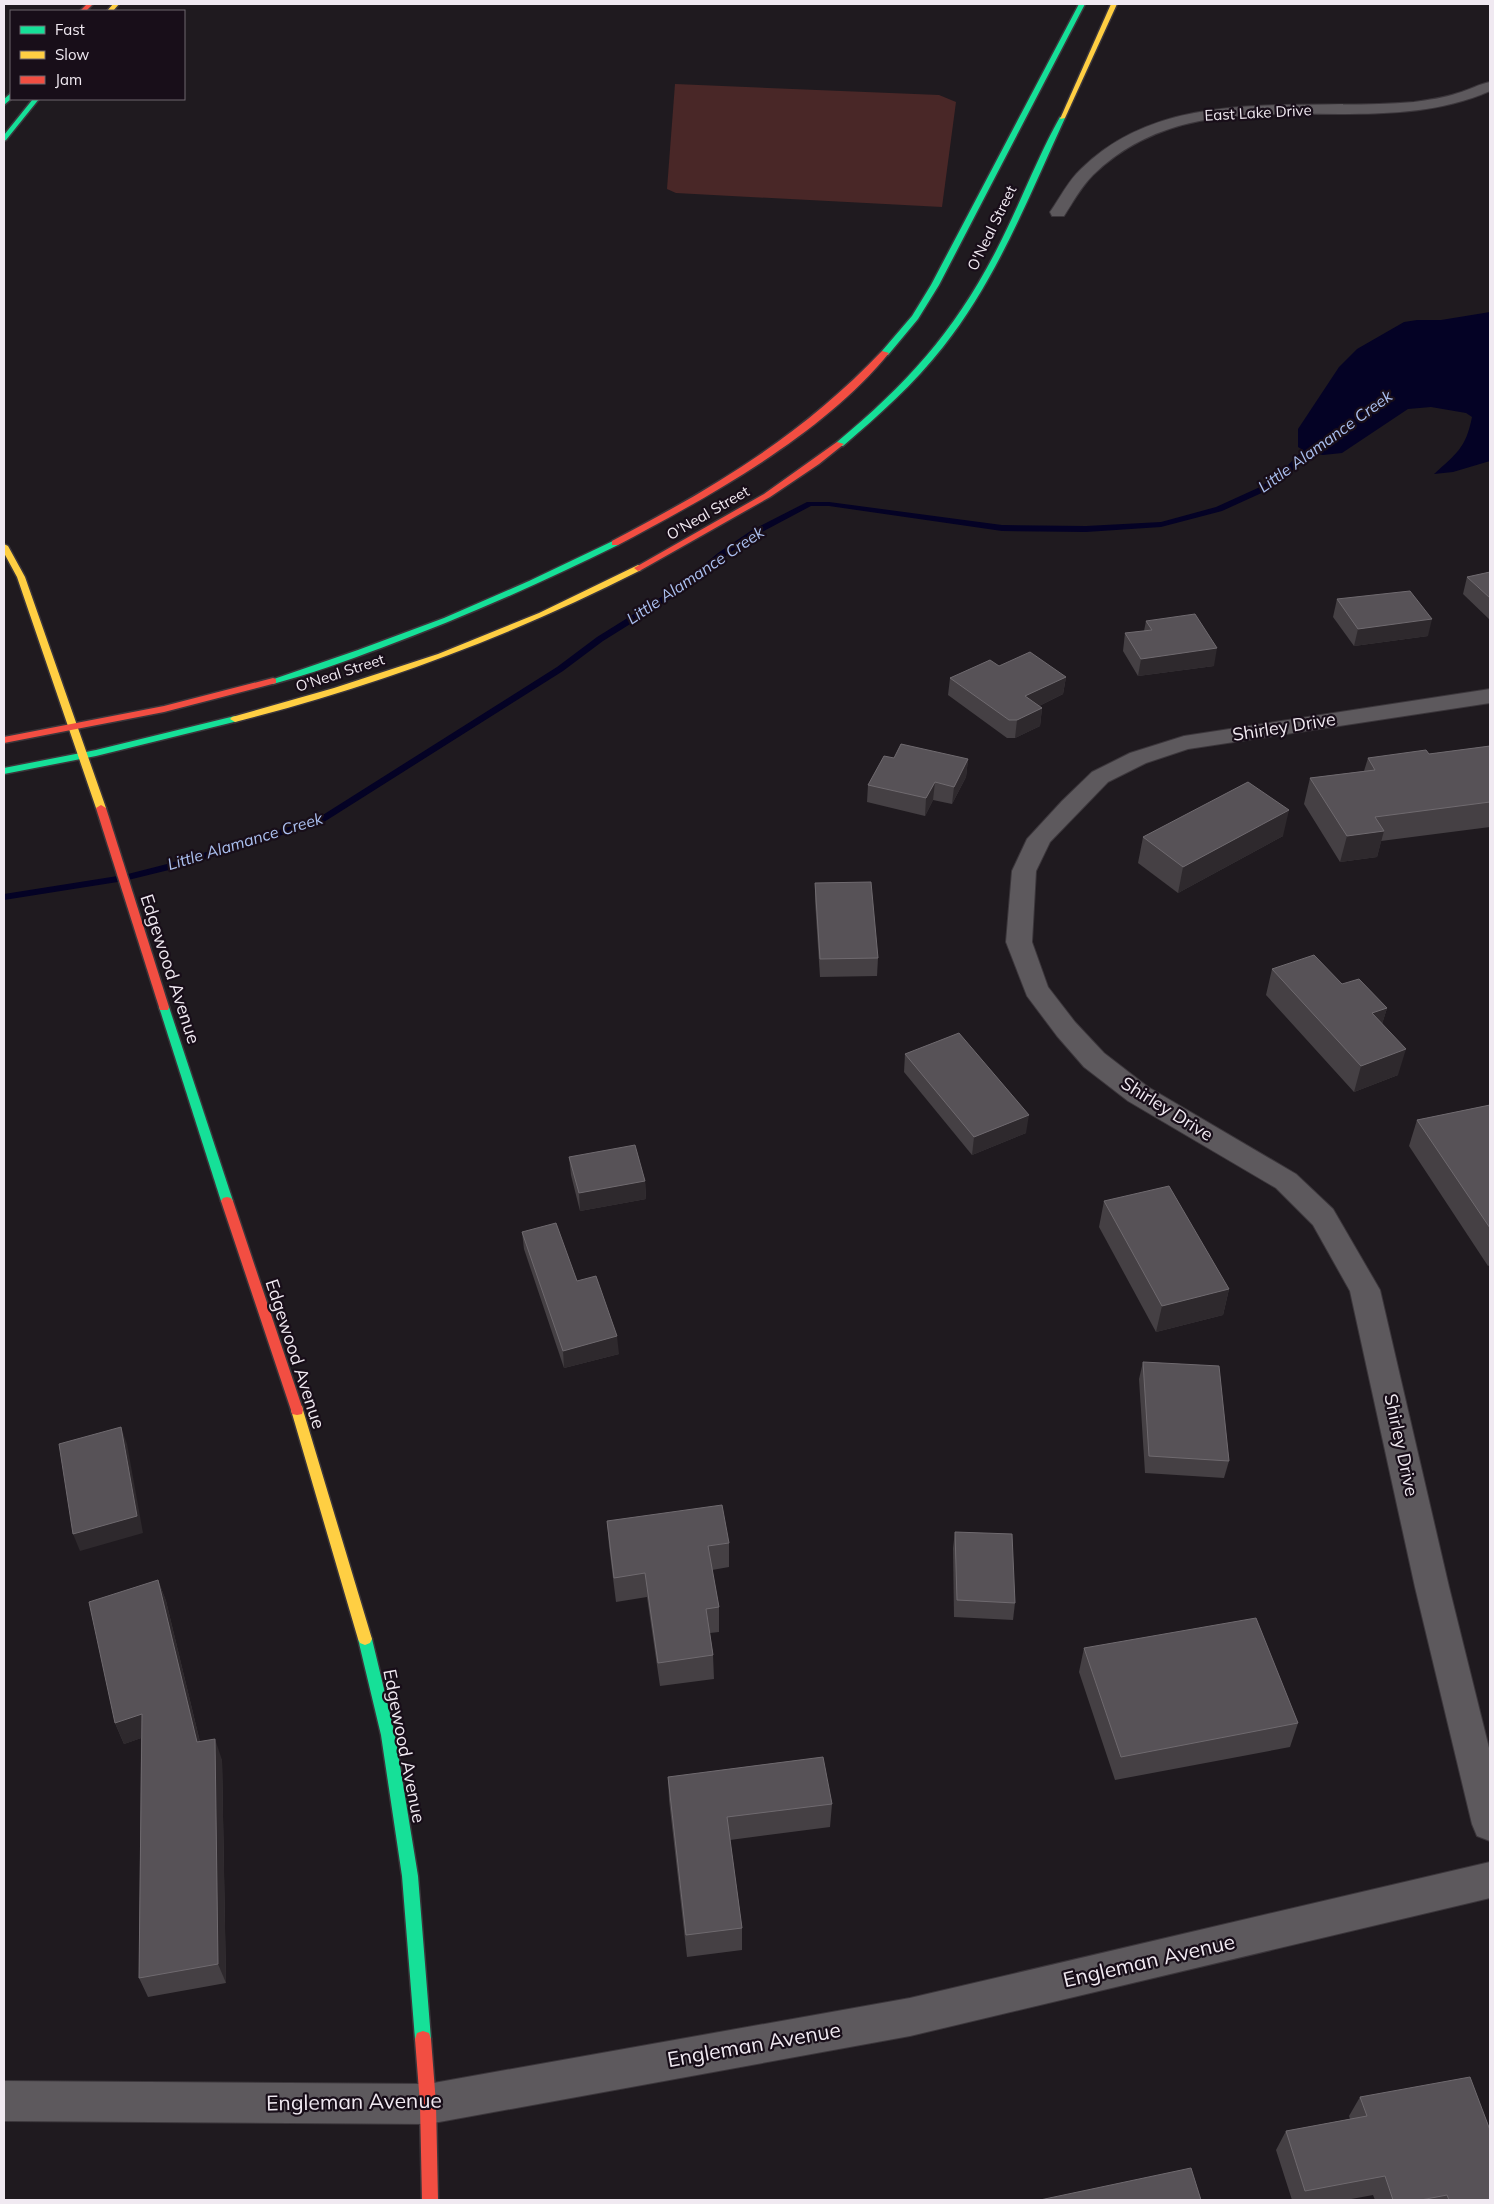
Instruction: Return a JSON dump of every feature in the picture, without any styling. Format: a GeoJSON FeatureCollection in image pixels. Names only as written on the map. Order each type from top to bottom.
{"type":"FeatureCollection","features":[{"type":"Feature","properties":{"kind":"street","name":"O'Neal Street"},"geometry":{"type":"LineString","coordinates":[[4,740],[145,714],[248,688],[309,670],[425,630],[606,548],[690,502],[767,452],[822,412],[871,367],[924,304],[1082,4]]}},
{"type":"Feature","properties":{"kind":"street","name":"O'Neal Street"},"geometry":{"type":"LineString","coordinates":[[4,771],[163,739],[310,699],[424,661],[528,621],[613,583],[768,496],[823,457],[873,416],[914,378],[943,343],[973,301],[1074,95],[1114,4]]}},
{"type":"Feature","properties":{"kind":"street","name":"East Lake Drive"},"geometry":{"type":"LineString","coordinates":[[1058,212],[1086,173],[1110,152],[1130,139],[1174,122],[1200,115],[1256,110],[1416,106],[1449,101],[1478,92],[1490,86]]}},
{"type":"Feature","properties":{"kind":"street"},"geometry":{"type":"LineString","coordinates":[[4,140],[35,100]]}},
{"type":"Feature","properties":{"kind":"street","name":"Edgewood Avenue"},"geometry":{"type":"LineString","coordinates":[[4,546],[21,577],[84,756],[242,1249],[298,1412],[332,1534],[360,1619],[388,1735],[410,1876],[428,2104],[430,2200]]}},
{"type":"Feature","properties":{"kind":"street","name":"Shirley Drive"},"geometry":{"type":"LineString","coordinates":[[1490,696],[1184,743],[1138,758],[1100,777],[1039,839],[1024,871],[1019,942],[1036,990],[1066,1029],[1094,1060],[1138,1094],[1286,1181],[1323,1217],[1365,1290],[1432,1588],[1490,1824]]}},
{"type":"Feature","properties":{"kind":"street","name":"Engleman Avenue"},"geometry":{"type":"LineString","coordinates":[[4,2101],[428,2104],[910,2017],[1490,1880]]}},
{"type":"Feature","properties":{"kind":"shaded area"},"geometry":{"type":"Polygon","coordinates":[[[675,84],[939,95],[956,102],[942,207],[676,193],[667,189],[675,84]]]}},
{"type":"Feature","properties":{"kind":"water"},"geometry":{"type":"Polygon","coordinates":[[[1490,312],[1490,461],[1453,472],[1434,474],[1459,450],[1467,436],[1472,417],[1466,413],[1431,407],[1408,409],[1342,453],[1323,455],[1306,452],[1298,447],[1298,429],[1339,367],[1357,349],[1404,322],[1441,320],[1490,312]]]}},
{"type":"Feature","properties":{"kind":"building"},"geometry":{"type":"Polygon","coordinates":[[[1490,572],[1490,598],[1467,577],[1490,572]]]}},
{"type":"Feature","properties":{"kind":"building"},"geometry":{"type":"Polygon","coordinates":[[[1410,591],[1432,619],[1358,629],[1337,599],[1410,591]]]}},
{"type":"Feature","properties":{"kind":"building"},"geometry":{"type":"Polygon","coordinates":[[[1195,614],[1217,648],[1141,659],[1125,633],[1152,630],[1146,621],[1195,614]]]}},
{"type":"Feature","properties":{"kind":"building"},"geometry":{"type":"Polygon","coordinates":[[[1030,652],[1066,677],[1025,696],[1042,708],[1017,720],[1009,720],[950,678],[990,660],[999,666],[1030,652]]]}},
{"type":"Feature","properties":{"kind":"building"},"geometry":{"type":"Polygon","coordinates":[[[901,744],[968,759],[954,787],[935,782],[926,798],[868,785],[884,756],[894,758],[901,744]]]}},
{"type":"Feature","properties":{"kind":"building"},"geometry":{"type":"Polygon","coordinates":[[[1490,746],[1490,802],[1375,817],[1384,831],[1347,836],[1310,778],[1375,770],[1368,758],[1426,750],[1429,754],[1490,746]]]}},
{"type":"Feature","properties":{"kind":"building"},"geometry":{"type":"Polygon","coordinates":[[[1248,782],[1289,810],[1183,867],[1143,837],[1248,782]]]}},
{"type":"Feature","properties":{"kind":"building"},"geometry":{"type":"Polygon","coordinates":[[[871,882],[878,958],[820,959],[815,883],[871,882]]]}},
{"type":"Feature","properties":{"kind":"building"},"geometry":{"type":"Polygon","coordinates":[[[1314,955],[1342,984],[1359,979],[1387,1008],[1372,1013],[1406,1049],[1361,1066],[1272,969],[1314,955]]]}},
{"type":"Feature","properties":{"kind":"building"},"geometry":{"type":"Polygon","coordinates":[[[959,1033],[1029,1115],[974,1137],[905,1054],[959,1033]]]}},
{"type":"Feature","properties":{"kind":"building"},"geometry":{"type":"Polygon","coordinates":[[[1490,1105],[1490,1228],[1417,1120],[1490,1105]]]}},
{"type":"Feature","properties":{"kind":"building"},"geometry":{"type":"Polygon","coordinates":[[[635,1145],[645,1181],[579,1193],[569,1157],[635,1145]]]}},
{"type":"Feature","properties":{"kind":"building"},"geometry":{"type":"Polygon","coordinates":[[[1169,1186],[1229,1289],[1162,1306],[1104,1201],[1169,1186]]]}},
{"type":"Feature","properties":{"kind":"building"},"geometry":{"type":"Polygon","coordinates":[[[556,1223],[577,1281],[596,1276],[617,1336],[563,1351],[522,1232],[556,1223]]]}},
{"type":"Feature","properties":{"kind":"building"},"geometry":{"type":"Polygon","coordinates":[[[1143,1362],[1219,1366],[1229,1461],[1149,1456],[1143,1362]]]}},
{"type":"Feature","properties":{"kind":"building"},"geometry":{"type":"Polygon","coordinates":[[[121,1427],[137,1516],[73,1534],[59,1444],[121,1427]]]}},
{"type":"Feature","properties":{"kind":"building"},"geometry":{"type":"Polygon","coordinates":[[[722,1505],[729,1543],[708,1546],[719,1607],[706,1609],[713,1655],[658,1663],[645,1573],[614,1578],[607,1521],[722,1505]]]}},
{"type":"Feature","properties":{"kind":"building"},"geometry":{"type":"Polygon","coordinates":[[[955,1532],[1012,1534],[1015,1603],[957,1600],[955,1532]]]}},
{"type":"Feature","properties":{"kind":"building"},"geometry":{"type":"Polygon","coordinates":[[[158,1580],[197,1742],[215,1739],[218,1964],[139,1978],[142,1714],[115,1723],[89,1602],[158,1580]]]}},
{"type":"Feature","properties":{"kind":"building"},"geometry":{"type":"Polygon","coordinates":[[[1256,1618],[1298,1723],[1121,1757],[1084,1648],[1256,1618]]]}},
{"type":"Feature","properties":{"kind":"building"},"geometry":{"type":"Polygon","coordinates":[[[823,1757],[832,1804],[727,1817],[742,1928],[686,1935],[668,1777],[823,1757]]]}},
{"type":"Feature","properties":{"kind":"building"},"geometry":{"type":"Polygon","coordinates":[[[1470,2077],[1490,2130],[1490,2200],[1449,2200],[1447,2195],[1421,2200],[1393,2200],[1385,2176],[1305,2191],[1286,2131],[1367,2116],[1360,2097],[1470,2077]]]}},
{"type":"Feature","properties":{"kind":"building"},"geometry":{"type":"Polygon","coordinates":[[[1191,2168],[1201,2200],[1040,2200],[1191,2168]]]}},
{"type":"Feature","properties":{"kind":"waterway","name":"Little Alamance Creek"},"geometry":{"type":"LineString","coordinates":[[4,897],[124,878],[169,867],[321,820],[560,669],[600,639],[677,591],[721,555],[755,532],[810,504],[829,504],[1002,528],[1086,529],[1161,524],[1219,509],[1263,489],[1281,477],[1306,452],[1319,443]]}},
{"type":"Feature","properties":{"kind":"traffic: fast"},"geometry":{"type":"LineString","coordinates":[[885,353],[915,317],[935,285],[1082,4]]}},
{"type":"Feature","properties":{"kind":"traffic: fast"},"geometry":{"type":"LineString","coordinates":[[4,103],[10,96]]}},
{"type":"Feature","properties":{"kind":"traffic: fast"},"geometry":{"type":"LineString","coordinates":[[4,139],[35,100]]}},
{"type":"Feature","properties":{"kind":"traffic: fast"},"geometry":{"type":"LineString","coordinates":[[840,444],[915,375],[954,327],[970,303],[999,251],[1062,118]]}},
{"type":"Feature","properties":{"kind":"traffic: fast"},"geometry":{"type":"LineString","coordinates":[[273,681],[361,652],[447,620],[574,564],[615,543]]}},
{"type":"Feature","properties":{"kind":"traffic: fast"},"geometry":{"type":"LineString","coordinates":[[4,771],[96,753],[235,719]]}},
{"type":"Feature","properties":{"kind":"traffic: fast"},"geometry":{"type":"LineString","coordinates":[[164,1007],[227,1201]]}},
{"type":"Feature","properties":{"kind":"traffic: fast"},"geometry":{"type":"LineString","coordinates":[[365,1639],[388,1735],[410,1876],[423,2039]]}},
{"type":"Feature","properties":{"kind":"traffic: slow"},"geometry":{"type":"LineString","coordinates":[[111,10],[116,4]]}},
{"type":"Feature","properties":{"kind":"traffic: slow"},"geometry":{"type":"LineString","coordinates":[[1062,118],[1114,4]]}},
{"type":"Feature","properties":{"kind":"traffic: slow"},"geometry":{"type":"LineString","coordinates":[[4,546],[21,577],[101,808]]}},
{"type":"Feature","properties":{"kind":"traffic: slow"},"geometry":{"type":"LineString","coordinates":[[235,719],[338,690],[441,656],[542,615],[638,568]]}},
{"type":"Feature","properties":{"kind":"traffic: slow"},"geometry":{"type":"LineString","coordinates":[[297,1410],[365,1639]]}},
{"type":"Feature","properties":{"kind":"traffic: jam"},"geometry":{"type":"LineString","coordinates":[[84,10],[90,4]]}},
{"type":"Feature","properties":{"kind":"traffic: jam"},"geometry":{"type":"LineString","coordinates":[[615,543],[688,504],[759,460],[826,410],[885,353]]}},
{"type":"Feature","properties":{"kind":"traffic: jam"},"geometry":{"type":"LineString","coordinates":[[638,568],[716,526],[767,495],[840,444]]}},
{"type":"Feature","properties":{"kind":"traffic: jam"},"geometry":{"type":"LineString","coordinates":[[4,740],[164,709],[273,681]]}},
{"type":"Feature","properties":{"kind":"traffic: jam"},"geometry":{"type":"LineString","coordinates":[[101,808],[164,1007]]}},
{"type":"Feature","properties":{"kind":"traffic: jam"},"geometry":{"type":"LineString","coordinates":[[227,1201],[297,1410]]}},
{"type":"Feature","properties":{"kind":"traffic: jam"},"geometry":{"type":"LineString","coordinates":[[423,2039],[428,2104],[430,2200]]}}]}
